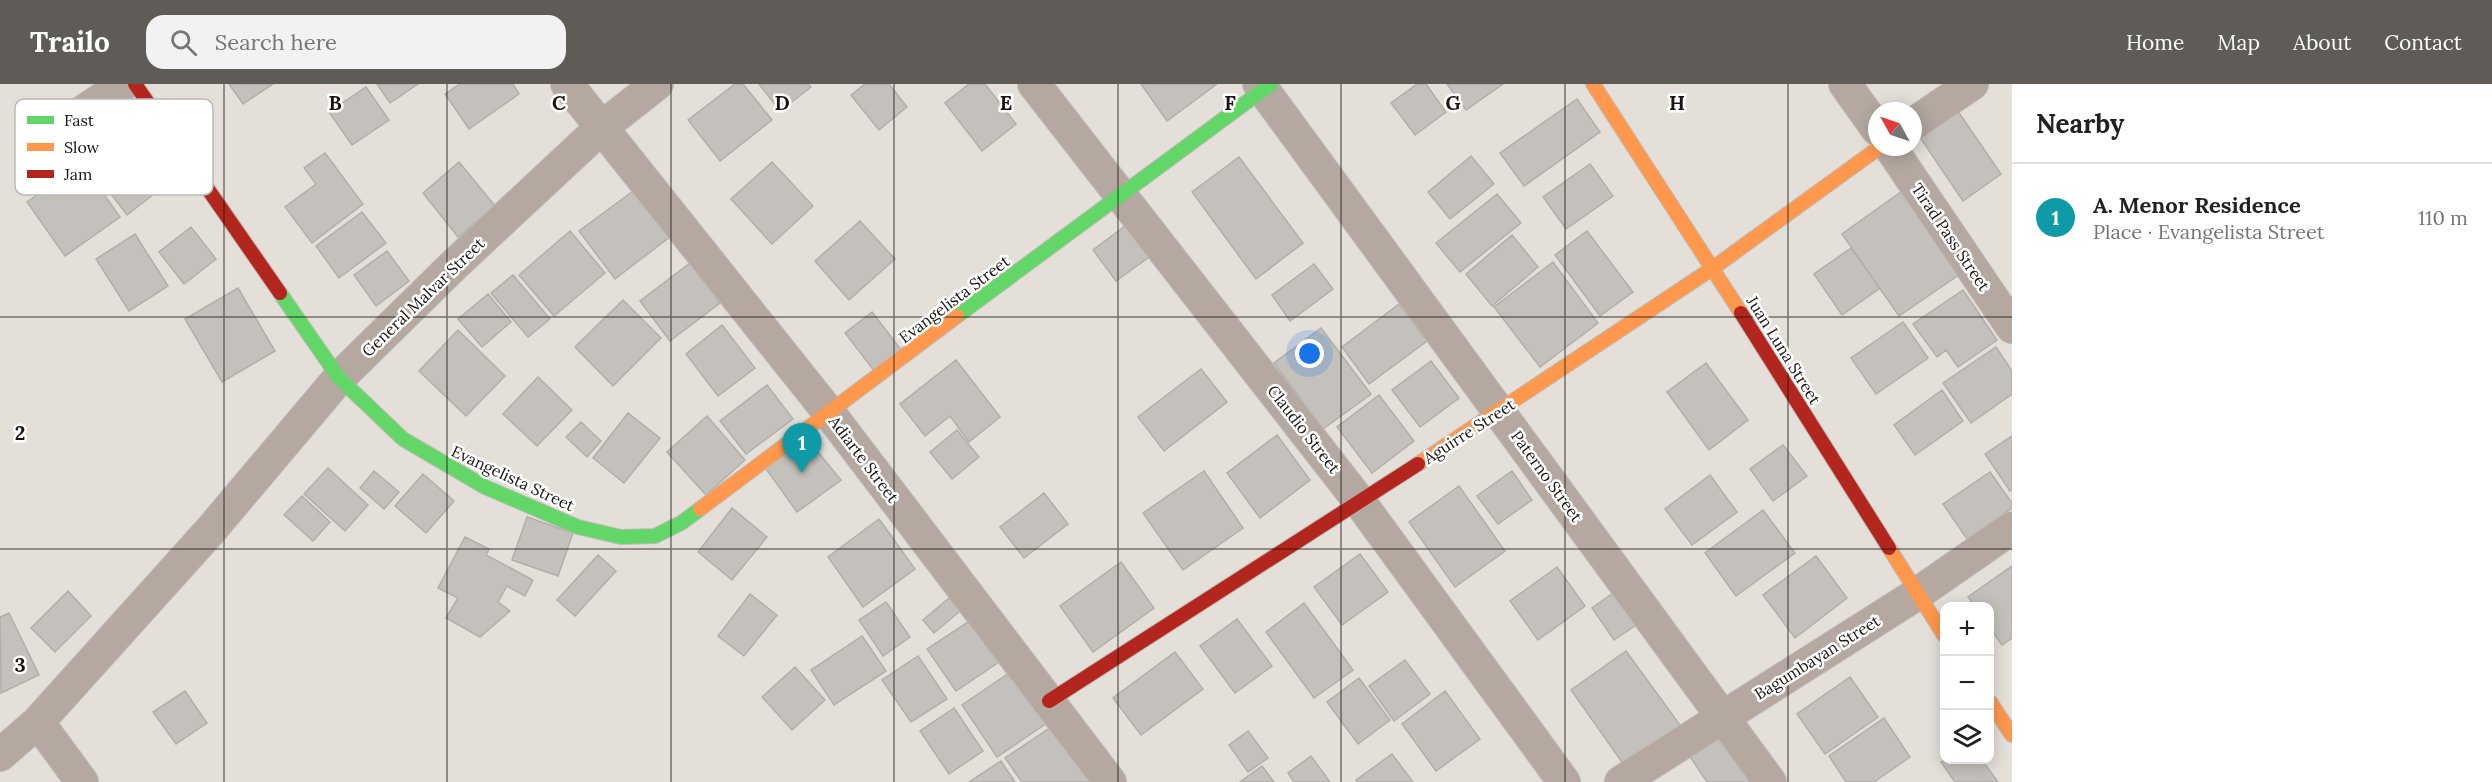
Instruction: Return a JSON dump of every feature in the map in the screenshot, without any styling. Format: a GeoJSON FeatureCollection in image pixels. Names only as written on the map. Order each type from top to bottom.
{"type":"FeatureCollection","features":[{"type":"Feature","properties":{"kind":"street"},"geometry":{"type":"LineString","coordinates":[[102,99],[124,84]]}},
{"type":"Feature","properties":{"kind":"street","name":"Evangelista Street"},"geometry":{"type":"LineString","coordinates":[[135,84],[145,99]]}},
{"type":"Feature","properties":{"kind":"street","name":"Adiarte Street"},"geometry":{"type":"LineString","coordinates":[[567,84],[830,414],[1110,782]]}},
{"type":"Feature","properties":{"kind":"street","name":"General Malvar Street"},"geometry":{"type":"LineString","coordinates":[[0,755],[38,722],[210,531],[339,378],[453,266],[601,128],[657,84]]}},
{"type":"Feature","properties":{"kind":"street","name":"Claudio Street"},"geometry":{"type":"LineString","coordinates":[[1034,84],[1359,501],[1564,782]]}},
{"type":"Feature","properties":{"kind":"street","name":"Juan Luna Street"},"geometry":{"type":"LineString","coordinates":[[1593,84],[1713,268],[1940,629]]}},
{"type":"Feature","properties":{"kind":"street"},"geometry":{"type":"LineString","coordinates":[[1845,84],[1868,116]]}},
{"type":"Feature","properties":{"kind":"street"},"geometry":{"type":"LineString","coordinates":[[1922,118],[1972,84]]}},
{"type":"Feature","properties":{"kind":"street","name":"Evangelista Street"},"geometry":{"type":"LineString","coordinates":[[212,195],[339,378],[403,439],[449,468],[535,510],[578,527],[621,537],[655,536],[681,523],[830,414],[1264,86]]}},
{"type":"Feature","properties":{"kind":"street","name":"Paterno Street"},"geometry":{"type":"LineString","coordinates":[[1264,86],[1770,782]]}},
{"type":"Feature","properties":{"kind":"street","name":"Aguirre Street"},"geometry":{"type":"LineString","coordinates":[[1048,701],[1500,411],[1713,268],[1868,156]]}},
{"type":"Feature","properties":{"kind":"street","name":"Tirad Pass Street"},"geometry":{"type":"LineString","coordinates":[[1896,156],[2012,327]]}},
{"type":"Feature","properties":{"kind":"street","name":"Bagumbayan Street"},"geometry":{"type":"LineString","coordinates":[[1620,782],[1917,594],[2012,528]]}},
{"type":"Feature","properties":{"kind":"street"},"geometry":{"type":"LineString","coordinates":[[1994,709],[2012,735]]}},
{"type":"Feature","properties":{"kind":"street"},"geometry":{"type":"LineString","coordinates":[[38,722],[82,782]]}},
{"type":"Feature","properties":{"kind":"building"},"geometry":{"type":"Polygon","coordinates":[[[229,84],[273,84],[243,104],[229,84]]]}},
{"type":"Feature","properties":{"kind":"building"},"geometry":{"type":"Polygon","coordinates":[[[377,84],[418,84],[390,103],[377,84]]]}},
{"type":"Feature","properties":{"kind":"building"},"geometry":{"type":"Polygon","coordinates":[[[460,84],[513,84],[519,94],[469,129],[445,94],[460,84]]]}},
{"type":"Feature","properties":{"kind":"building"},"geometry":{"type":"Polygon","coordinates":[[[735,84],[743,84],[772,120],[720,161],[688,120],[735,84]]]}},
{"type":"Feature","properties":{"kind":"building"},"geometry":{"type":"Polygon","coordinates":[[[759,84],[808,84],[811,87],[780,111],[759,84]]]}},
{"type":"Feature","properties":{"kind":"building"},"geometry":{"type":"Polygon","coordinates":[[[865,84],[889,84],[907,107],[879,130],[851,95],[865,84]]]}},
{"type":"Feature","properties":{"kind":"building"},"geometry":{"type":"Polygon","coordinates":[[[969,84],[985,84],[1016,124],[982,151],[945,103],[969,84]]]}},
{"type":"Feature","properties":{"kind":"building"},"geometry":{"type":"Polygon","coordinates":[[[1141,84],[1217,84],[1167,121],[1141,84]]]}},
{"type":"Feature","properties":{"kind":"building"},"geometry":{"type":"Polygon","coordinates":[[[1417,84],[1426,84],[1446,112],[1415,135],[1391,103],[1417,84]]]}},
{"type":"Feature","properties":{"kind":"building"},"geometry":{"type":"Polygon","coordinates":[[[1447,84],[1503,84],[1466,110],[1447,84]]]}},
{"type":"Feature","properties":{"kind":"building"},"geometry":{"type":"Polygon","coordinates":[[[366,87],[389,120],[352,145],[329,112],[366,87]]]}},
{"type":"Feature","properties":{"kind":"building"},"geometry":{"type":"Polygon","coordinates":[[[1577,99],[1600,132],[1524,186],[1500,153],[1577,99]]]}},
{"type":"Feature","properties":{"kind":"building"},"geometry":{"type":"Polygon","coordinates":[[[1953,104],[2001,174],[1963,201],[1922,140],[1922,125],[1953,104]]]}},
{"type":"Feature","properties":{"kind":"building"},"geometry":{"type":"Polygon","coordinates":[[[325,153],[363,204],[312,243],[285,207],[316,184],[304,168],[325,153]]]}},
{"type":"Feature","properties":{"kind":"building"},"geometry":{"type":"Polygon","coordinates":[[[1471,156],[1494,184],[1450,219],[1428,192],[1471,156]]]}},
{"type":"Feature","properties":{"kind":"building"},"geometry":{"type":"Polygon","coordinates":[[[1239,157],[1303,243],[1256,279],[1192,192],[1239,157]]]}},
{"type":"Feature","properties":{"kind":"building"},"geometry":{"type":"Polygon","coordinates":[[[459,162],[495,206],[458,237],[423,193],[459,162]]]}},
{"type":"Feature","properties":{"kind":"building"},"geometry":{"type":"Polygon","coordinates":[[[772,162],[813,206],[772,244],[731,199],[772,162]]]}},
{"type":"Feature","properties":{"kind":"building"},"geometry":{"type":"Polygon","coordinates":[[[1590,164],[1613,196],[1566,229],[1543,197],[1590,164]]]}},
{"type":"Feature","properties":{"kind":"building"},"geometry":{"type":"Polygon","coordinates":[[[636,189],[671,236],[615,279],[579,231],[636,189]]]}},
{"type":"Feature","properties":{"kind":"building"},"geometry":{"type":"Polygon","coordinates":[[[1905,189],[1963,272],[1899,316],[1842,234],[1905,189]]]}},
{"type":"Feature","properties":{"kind":"building"},"geometry":{"type":"Polygon","coordinates":[[[1497,194],[1521,223],[1460,272],[1436,243],[1497,194]]]}},
{"type":"Feature","properties":{"kind":"building"},"geometry":{"type":"Polygon","coordinates":[[[37,195],[105,195],[120,217],[65,256],[27,202],[37,195]]]}},
{"type":"Feature","properties":{"kind":"building"},"geometry":{"type":"Polygon","coordinates":[[[112,195],[153,195],[127,215],[112,195]]]}},
{"type":"Feature","properties":{"kind":"building"},"geometry":{"type":"Polygon","coordinates":[[[362,212],[386,243],[339,278],[316,246],[362,212]]]}},
{"type":"Feature","properties":{"kind":"building"},"geometry":{"type":"Polygon","coordinates":[[[860,221],[895,259],[849,300],[815,261],[860,221]]]}},
{"type":"Feature","properties":{"kind":"building"},"geometry":{"type":"Polygon","coordinates":[[[1129,223],[1152,255],[1116,281],[1093,250],[1129,223]]]}},
{"type":"Feature","properties":{"kind":"building"},"geometry":{"type":"Polygon","coordinates":[[[191,227],[216,259],[184,284],[159,252],[191,227]]]}},
{"type":"Feature","properties":{"kind":"building"},"geometry":{"type":"Polygon","coordinates":[[[570,231],[605,273],[554,316],[519,275],[570,231]]]}},
{"type":"Feature","properties":{"kind":"building"},"geometry":{"type":"Polygon","coordinates":[[[1587,231],[1633,292],[1600,316],[1555,255],[1587,231]]]}},
{"type":"Feature","properties":{"kind":"building"},"geometry":{"type":"Polygon","coordinates":[[[135,234],[168,286],[129,311],[96,259],[135,234]]]}},
{"type":"Feature","properties":{"kind":"building"},"geometry":{"type":"Polygon","coordinates":[[[1512,235],[1538,267],[1492,306],[1466,274],[1512,235]]]}},
{"type":"Feature","properties":{"kind":"building"},"geometry":{"type":"Polygon","coordinates":[[[1851,248],[1880,288],[1842,315],[1814,274],[1851,248]]]}},
{"type":"Feature","properties":{"kind":"building"},"geometry":{"type":"Polygon","coordinates":[[[387,251],[409,281],[376,306],[354,275],[387,251]]]}},
{"type":"Feature","properties":{"kind":"building"},"geometry":{"type":"Polygon","coordinates":[[[1553,262],[1598,323],[1540,367],[1494,307],[1553,262]]]}},
{"type":"Feature","properties":{"kind":"building"},"geometry":{"type":"Polygon","coordinates":[[[690,263],[720,303],[670,341],[640,301],[690,263]]]}},
{"type":"Feature","properties":{"kind":"building"},"geometry":{"type":"Polygon","coordinates":[[[1314,264],[1333,289],[1290,321],[1272,295],[1314,264]]]}},
{"type":"Feature","properties":{"kind":"building"},"geometry":{"type":"Polygon","coordinates":[[[513,275],[550,319],[528,337],[491,293],[513,275]]]}},
{"type":"Feature","properties":{"kind":"building"},"geometry":{"type":"Polygon","coordinates":[[[238,288],[275,351],[222,382],[185,319],[238,288]]]}},
{"type":"Feature","properties":{"kind":"building"},"geometry":{"type":"Polygon","coordinates":[[[1963,290],[1997,340],[1958,367],[1946,350],[1937,357],[1913,324],[1963,290]]]}},
{"type":"Feature","properties":{"kind":"building"},"geometry":{"type":"Polygon","coordinates":[[[488,294],[511,322],[482,347],[458,319],[488,294]]]}},
{"type":"Feature","properties":{"kind":"building"},"geometry":{"type":"Polygon","coordinates":[[[623,300],[661,338],[613,386],[575,347],[623,300]]]}},
{"type":"Feature","properties":{"kind":"building"},"geometry":{"type":"Polygon","coordinates":[[[1399,304],[1427,341],[1369,384],[1342,347],[1399,304]]]}},
{"type":"Feature","properties":{"kind":"building"},"geometry":{"type":"Polygon","coordinates":[[[872,312],[902,351],[875,372],[845,333],[872,312]]]}},
{"type":"Feature","properties":{"kind":"building"},"geometry":{"type":"Polygon","coordinates":[[[1903,322],[1928,358],[1876,394],[1851,358],[1903,322]]]}},
{"type":"Feature","properties":{"kind":"building"},"geometry":{"type":"Polygon","coordinates":[[[722,325],[755,368],[718,396],[686,354],[722,325]]]}},
{"type":"Feature","properties":{"kind":"building"},"geometry":{"type":"Polygon","coordinates":[[[1321,328],[1371,394],[1323,429],[1274,363],[1321,328]]]}},
{"type":"Feature","properties":{"kind":"building"},"geometry":{"type":"Polygon","coordinates":[[[458,330],[505,376],[466,416],[419,371],[458,330]]]}},
{"type":"Feature","properties":{"kind":"building"},"geometry":{"type":"Polygon","coordinates":[[[1996,347],[2012,371],[2012,394],[1971,423],[1943,383],[1996,347]]]}},
{"type":"Feature","properties":{"kind":"building"},"geometry":{"type":"Polygon","coordinates":[[[956,360],[1000,417],[969,442],[950,416],[925,436],[900,404],[956,360]]]}},
{"type":"Feature","properties":{"kind":"building"},"geometry":{"type":"Polygon","coordinates":[[[1431,361],[1459,398],[1420,427],[1392,390],[1431,361]]]}},
{"type":"Feature","properties":{"kind":"building"},"geometry":{"type":"Polygon","coordinates":[[[1706,363],[1748,420],[1709,450],[1667,392],[1706,363]]]}},
{"type":"Feature","properties":{"kind":"building"},"geometry":{"type":"Polygon","coordinates":[[[1201,369],[1227,402],[1164,451],[1138,417],[1201,369]]]}},
{"type":"Feature","properties":{"kind":"building"},"geometry":{"type":"Polygon","coordinates":[[[538,377],[572,410],[537,446],[503,414],[538,377]]]}},
{"type":"Feature","properties":{"kind":"building"},"geometry":{"type":"Polygon","coordinates":[[[767,385],[793,419],[746,454],[720,421],[767,385]]]}},
{"type":"Feature","properties":{"kind":"building"},"geometry":{"type":"Polygon","coordinates":[[[1942,390],[1963,421],[1915,455],[1894,425],[1942,390]]]}},
{"type":"Feature","properties":{"kind":"building"},"geometry":{"type":"Polygon","coordinates":[[[1379,395],[1414,441],[1372,473],[1337,427],[1379,395]]]}},
{"type":"Feature","properties":{"kind":"building"},"geometry":{"type":"Polygon","coordinates":[[[628,413],[660,438],[624,483],[593,458],[628,413]]]}},
{"type":"Feature","properties":{"kind":"building"},"geometry":{"type":"Polygon","coordinates":[[[707,416],[745,460],[706,495],[667,452],[707,416]]]}},
{"type":"Feature","properties":{"kind":"building"},"geometry":{"type":"Polygon","coordinates":[[[581,422],[601,441],[587,457],[566,437],[581,422]]]}},
{"type":"Feature","properties":{"kind":"building"},"geometry":{"type":"Polygon","coordinates":[[[957,430],[979,457],[952,479],[930,452],[957,430]]]}},
{"type":"Feature","properties":{"kind":"building"},"geometry":{"type":"Polygon","coordinates":[[[804,435],[841,480],[797,512],[764,466],[804,435]]]}},
{"type":"Feature","properties":{"kind":"building"},"geometry":{"type":"Polygon","coordinates":[[[1277,435],[1310,480],[1260,518],[1227,473],[1277,435]]]}},
{"type":"Feature","properties":{"kind":"building"},"geometry":{"type":"Polygon","coordinates":[[[2012,436],[2012,490],[2010,491],[1985,454],[2012,436]]]}},
{"type":"Feature","properties":{"kind":"building"},"geometry":{"type":"Polygon","coordinates":[[[1783,445],[1807,476],[1773,501],[1750,469],[1783,445]]]}},
{"type":"Feature","properties":{"kind":"building"},"geometry":{"type":"Polygon","coordinates":[[[328,468],[368,505],[345,531],[304,494],[328,468]]]}},
{"type":"Feature","properties":{"kind":"building"},"geometry":{"type":"Polygon","coordinates":[[[374,471],[399,492],[384,509],[360,488],[374,471]]]}},
{"type":"Feature","properties":{"kind":"building"},"geometry":{"type":"Polygon","coordinates":[[[1204,471],[1243,528],[1183,570],[1143,513],[1204,471]]]}},
{"type":"Feature","properties":{"kind":"building"},"geometry":{"type":"Polygon","coordinates":[[[1512,471],[1532,500],[1498,524],[1477,496],[1512,471]]]}},
{"type":"Feature","properties":{"kind":"building"},"geometry":{"type":"Polygon","coordinates":[[[1990,472],[2012,503],[2012,508],[1967,539],[1943,504],[1990,472]]]}},
{"type":"Feature","properties":{"kind":"building"},"geometry":{"type":"Polygon","coordinates":[[[423,474],[454,501],[426,533],[395,506],[423,474]]]}},
{"type":"Feature","properties":{"kind":"building"},"geometry":{"type":"Polygon","coordinates":[[[1710,475],[1737,512],[1692,545],[1665,509],[1710,475]]]}},
{"type":"Feature","properties":{"kind":"building"},"geometry":{"type":"Polygon","coordinates":[[[1459,486],[1505,551],[1455,587],[1409,522],[1459,486]]]}},
{"type":"Feature","properties":{"kind":"building"},"geometry":{"type":"Polygon","coordinates":[[[1044,493],[1068,524],[1024,558],[1000,527],[1044,493]]]}},
{"type":"Feature","properties":{"kind":"building"},"geometry":{"type":"Polygon","coordinates":[[[302,496],[330,522],[313,541],[284,515],[302,496]]]}},
{"type":"Feature","properties":{"kind":"building"},"geometry":{"type":"Polygon","coordinates":[[[732,508],[767,537],[732,580],[698,552],[732,508]]]}},
{"type":"Feature","properties":{"kind":"building"},"geometry":{"type":"Polygon","coordinates":[[[1763,510],[1795,553],[1736,596],[1705,553],[1763,510]]]}},
{"type":"Feature","properties":{"kind":"building"},"geometry":{"type":"Polygon","coordinates":[[[527,517],[573,533],[558,576],[512,560],[527,517]]]}},
{"type":"Feature","properties":{"kind":"building"},"geometry":{"type":"Polygon","coordinates":[[[879,519],[915,569],[863,607],[828,557],[879,519]]]}},
{"type":"Feature","properties":{"kind":"building"},"geometry":{"type":"Polygon","coordinates":[[[465,537],[489,549],[486,555],[533,580],[525,596],[507,586],[498,602],[510,611],[480,637],[446,618],[458,598],[438,588],[465,537]]]}},
{"type":"Feature","properties":{"kind":"building"},"geometry":{"type":"Polygon","coordinates":[[[1360,554],[1388,592],[1342,625],[1314,587],[1360,554]]]}},
{"type":"Feature","properties":{"kind":"building"},"geometry":{"type":"Polygon","coordinates":[[[598,555],[616,571],[575,616],[557,600],[598,555]]]}},
{"type":"Feature","properties":{"kind":"building"},"geometry":{"type":"Polygon","coordinates":[[[1816,556],[1847,598],[1795,638],[1763,595],[1816,556]]]}},
{"type":"Feature","properties":{"kind":"building"},"geometry":{"type":"Polygon","coordinates":[[[1121,562],[1154,608],[1093,652],[1060,606],[1121,562]]]}},
{"type":"Feature","properties":{"kind":"building"},"geometry":{"type":"Polygon","coordinates":[[[2012,566],[2012,638],[2002,645],[1994,634],[1994,602],[1972,602],[1968,597],[2012,566]]]}},
{"type":"Feature","properties":{"kind":"building"},"geometry":{"type":"Polygon","coordinates":[[[1557,567],[1585,606],[1538,640],[1510,601],[1557,567]]]}},
{"type":"Feature","properties":{"kind":"building"},"geometry":{"type":"Polygon","coordinates":[[[68,591],[91,616],[55,652],[31,628],[68,591]]]}},
{"type":"Feature","properties":{"kind":"building"},"geometry":{"type":"Polygon","coordinates":[[[1616,591],[1639,623],[1614,640],[1592,608],[1616,591]]]}},
{"type":"Feature","properties":{"kind":"building"},"geometry":{"type":"Polygon","coordinates":[[[750,594],[777,615],[744,656],[718,636],[750,594]]]}},
{"type":"Feature","properties":{"kind":"building"},"geometry":{"type":"Polygon","coordinates":[[[949,598],[960,611],[934,633],[923,620],[949,598]]]}},
{"type":"Feature","properties":{"kind":"building"},"geometry":{"type":"Polygon","coordinates":[[[886,602],[910,637],[883,656],[859,620],[886,602]]]}},
{"type":"Feature","properties":{"kind":"building"},"geometry":{"type":"Polygon","coordinates":[[[1304,603],[1353,670],[1314,698],[1266,632],[1304,603]]]}},
{"type":"Feature","properties":{"kind":"building"},"geometry":{"type":"Polygon","coordinates":[[[9,613],[39,675],[1,693],[0,617],[9,613]]]}},
{"type":"Feature","properties":{"kind":"building"},"geometry":{"type":"Polygon","coordinates":[[[974,618],[1002,660],[956,691],[927,649],[974,618]]]}},
{"type":"Feature","properties":{"kind":"building"},"geometry":{"type":"Polygon","coordinates":[[[1237,619],[1272,666],[1235,693],[1200,646],[1237,619]]]}},
{"type":"Feature","properties":{"kind":"building"},"geometry":{"type":"Polygon","coordinates":[[[862,636],[886,671],[834,705],[811,670],[862,636]]]}},
{"type":"Feature","properties":{"kind":"building"},"geometry":{"type":"Polygon","coordinates":[[[1626,651],[1680,725],[1624,765],[1571,690],[1626,651]]]}},
{"type":"Feature","properties":{"kind":"building"},"geometry":{"type":"Polygon","coordinates":[[[1175,652],[1203,689],[1141,735],[1113,698],[1175,652]]]}},
{"type":"Feature","properties":{"kind":"building"},"geometry":{"type":"Polygon","coordinates":[[[918,656],[947,699],[911,722],[882,680],[918,656]]]}},
{"type":"Feature","properties":{"kind":"building"},"geometry":{"type":"Polygon","coordinates":[[[1405,660],[1430,694],[1394,721],[1369,686],[1405,660]]]}},
{"type":"Feature","properties":{"kind":"building"},"geometry":{"type":"Polygon","coordinates":[[[795,667],[825,700],[792,730],[762,697],[795,667]]]}},
{"type":"Feature","properties":{"kind":"building"},"geometry":{"type":"Polygon","coordinates":[[[1012,671],[1047,723],[997,757],[962,705],[1012,671]]]}},
{"type":"Feature","properties":{"kind":"building"},"geometry":{"type":"Polygon","coordinates":[[[1850,677],[1878,717],[1825,754],[1797,714],[1850,677]]]}},
{"type":"Feature","properties":{"kind":"building"},"geometry":{"type":"Polygon","coordinates":[[[1359,678],[1390,720],[1358,744],[1327,702],[1359,678]]]}},
{"type":"Feature","properties":{"kind":"building"},"geometry":{"type":"Polygon","coordinates":[[[185,691],[207,723],[176,744],[153,712],[185,691]]]}},
{"type":"Feature","properties":{"kind":"building"},"geometry":{"type":"Polygon","coordinates":[[[1445,691],[1480,739],[1436,771],[1402,724],[1445,691]]]}},
{"type":"Feature","properties":{"kind":"building"},"geometry":{"type":"Polygon","coordinates":[[[954,708],[983,751],[949,774],[920,731],[954,708]]]}},
{"type":"Feature","properties":{"kind":"building"},"geometry":{"type":"Polygon","coordinates":[[[1884,718],[1910,757],[1874,782],[1846,782],[1829,756],[1884,718]]]}},
{"type":"Feature","properties":{"kind":"building"},"geometry":{"type":"Polygon","coordinates":[[[1054,725],[1092,782],[1022,782],[1005,758],[1054,725]]]}},
{"type":"Feature","properties":{"kind":"building"},"geometry":{"type":"Polygon","coordinates":[[[1721,725],[1759,782],[1707,782],[1685,749],[1721,725]]]}},
{"type":"Feature","properties":{"kind":"building"},"geometry":{"type":"Polygon","coordinates":[[[1248,731],[1268,758],[1248,772],[1229,745],[1248,731]]]}},
{"type":"Feature","properties":{"kind":"building"},"geometry":{"type":"Polygon","coordinates":[[[1392,754],[1413,782],[1357,782],[1356,780],[1392,754]]]}},
{"type":"Feature","properties":{"kind":"building"},"geometry":{"type":"Polygon","coordinates":[[[1311,756],[1330,782],[1294,782],[1288,773],[1311,756]]]}},
{"type":"Feature","properties":{"kind":"building"},"geometry":{"type":"Polygon","coordinates":[[[1001,761],[1015,782],[969,782],[1001,761]]]}},
{"type":"Feature","properties":{"kind":"building"},"geometry":{"type":"Polygon","coordinates":[[[1942,764],[1985,764],[1998,782],[1955,782],[1942,764]]]}},
{"type":"Feature","properties":{"kind":"building"},"geometry":{"type":"Polygon","coordinates":[[[1262,766],[1274,782],[1240,782],[1262,766]]]}},
{"type":"Feature","properties":{"kind":"traffic: fast"},"geometry":{"type":"LineString","coordinates":[[957,316],[1271,84]]}},
{"type":"Feature","properties":{"kind":"traffic: fast"},"geometry":{"type":"LineString","coordinates":[[280,293],[339,378],[403,439],[485,487],[578,527],[621,537],[655,536],[681,523],[700,509]]}},
{"type":"Feature","properties":{"kind":"traffic: slow"},"geometry":{"type":"LineString","coordinates":[[1593,84],[1741,313]]}},
{"type":"Feature","properties":{"kind":"traffic: slow"},"geometry":{"type":"LineString","coordinates":[[1418,464],[1713,268],[1868,156]]}},
{"type":"Feature","properties":{"kind":"traffic: slow"},"geometry":{"type":"LineString","coordinates":[[700,509],[957,316]]}},
{"type":"Feature","properties":{"kind":"traffic: slow"},"geometry":{"type":"LineString","coordinates":[[1889,548],[1940,629]]}},
{"type":"Feature","properties":{"kind":"traffic: slow"},"geometry":{"type":"LineString","coordinates":[[1994,708],[2012,735]]}},
{"type":"Feature","properties":{"kind":"traffic: jam"},"geometry":{"type":"LineString","coordinates":[[135,84],[145,99]]}},
{"type":"Feature","properties":{"kind":"traffic: jam"},"geometry":{"type":"LineString","coordinates":[[212,195],[280,293]]}},
{"type":"Feature","properties":{"kind":"traffic: jam"},"geometry":{"type":"LineString","coordinates":[[1741,313],[1889,548]]}},
{"type":"Feature","properties":{"kind":"traffic: jam"},"geometry":{"type":"LineString","coordinates":[[1049,701],[1418,464]]}},
{"type":"Feature","properties":{"kind":"place","name":"A. Menor Residence"},"geometry":{"type":"Point","coordinates":[802,473]}}]}
